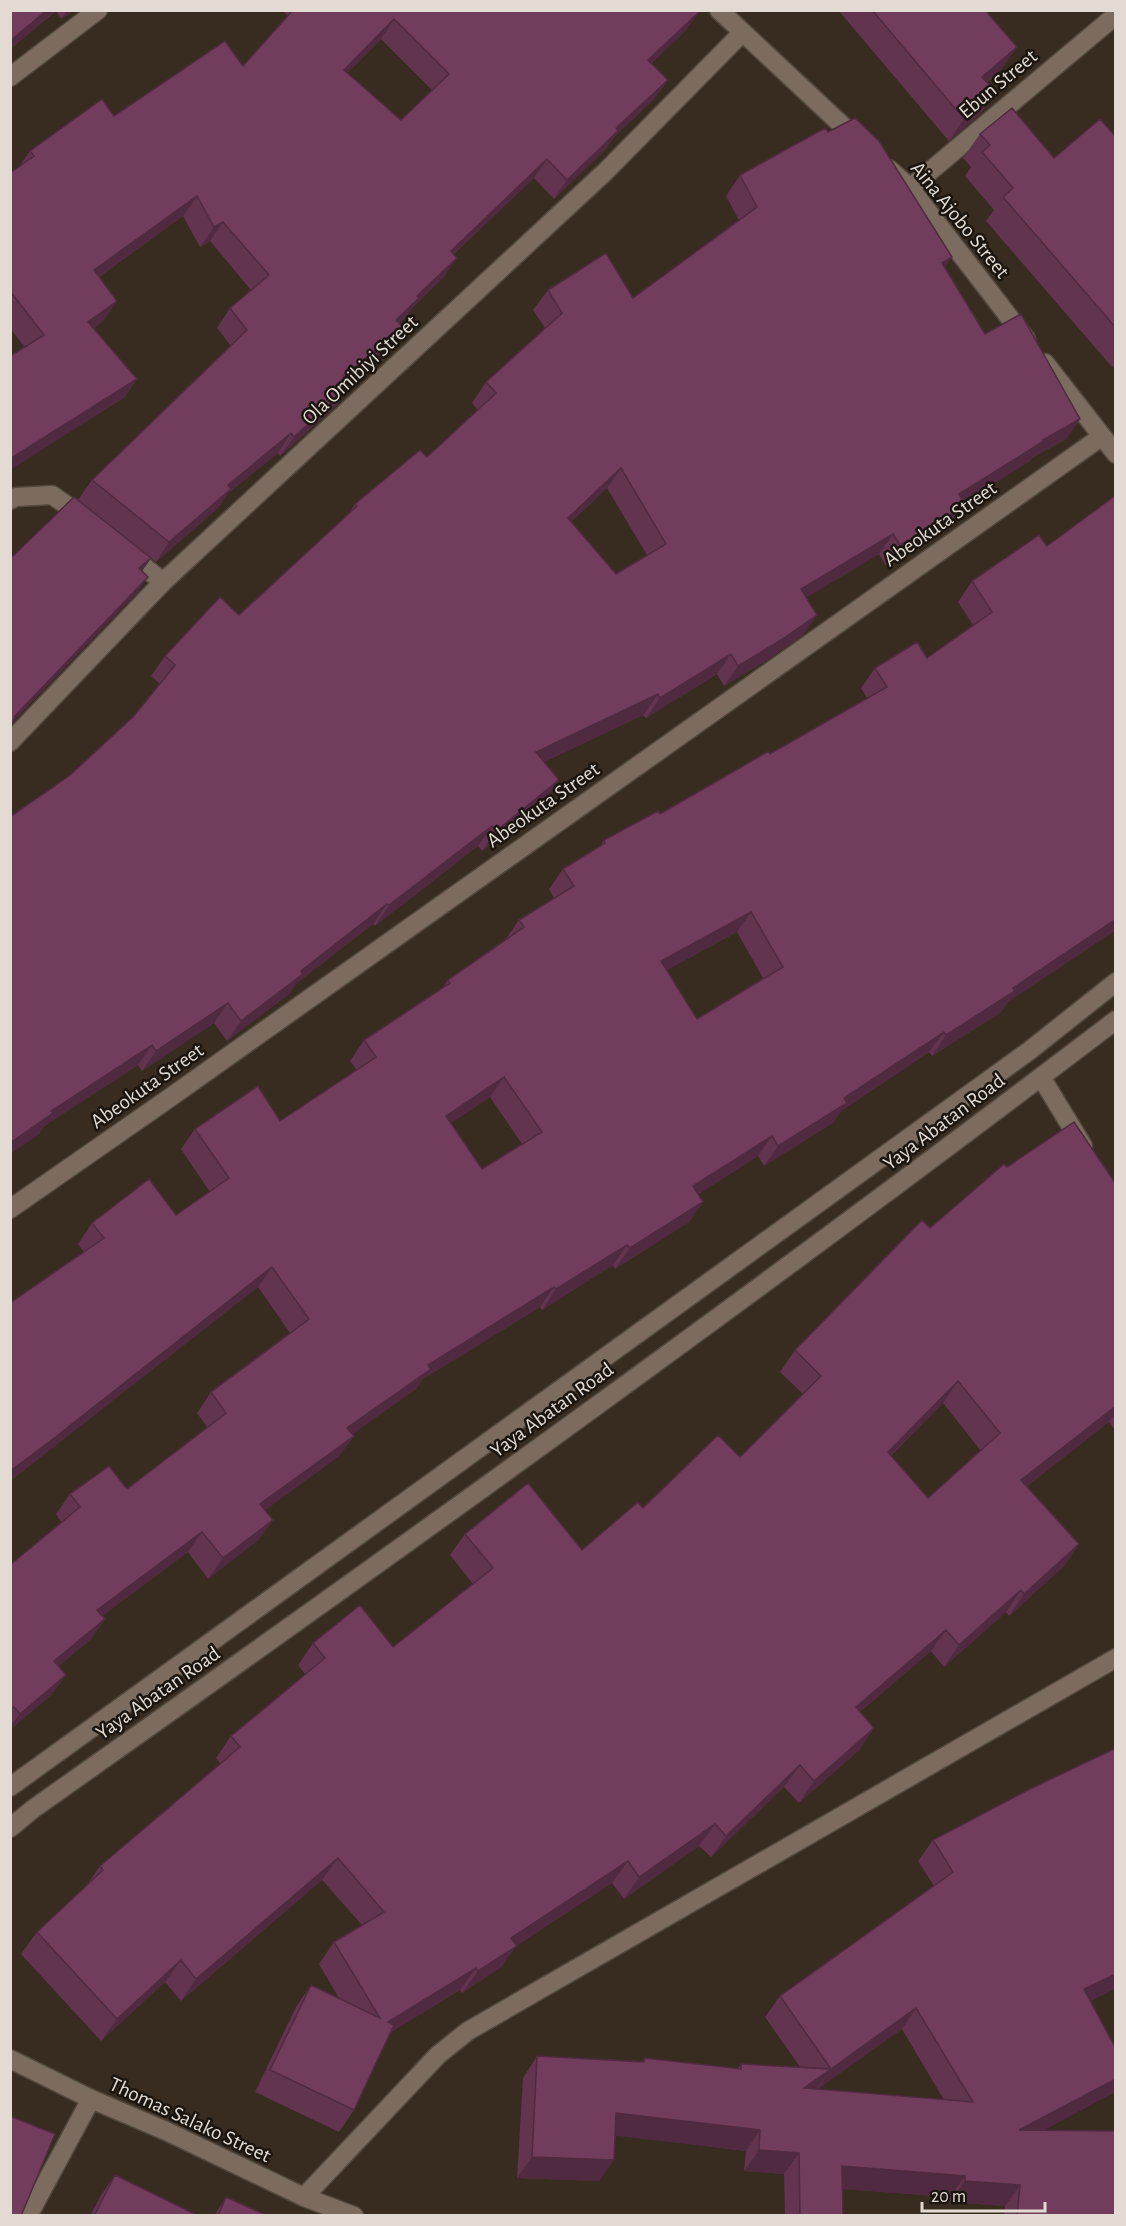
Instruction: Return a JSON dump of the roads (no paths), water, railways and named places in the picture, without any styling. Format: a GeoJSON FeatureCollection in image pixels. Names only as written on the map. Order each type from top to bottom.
{"type":"FeatureCollection","features":[{"type":"Feature","properties":{"kind":"street"},"geometry":{"type":"LineString","coordinates":[[10,77],[98,10]]}},
{"type":"Feature","properties":{"kind":"street","name":"Aina Ajobo Street"},"geometry":{"type":"LineString","coordinates":[[719,10],[910,188],[1116,454]]}},
{"type":"Feature","properties":{"kind":"street","name":"Ebun Street"},"geometry":{"type":"LineString","coordinates":[[910,188],[1116,15]]}},
{"type":"Feature","properties":{"kind":"street","name":"Ola Omibiyi Street"},"geometry":{"type":"LineString","coordinates":[[10,742],[163,582],[596,180],[742,33]]}},
{"type":"Feature","properties":{"kind":"street","name":"Abeokuta Street"},"geometry":{"type":"LineString","coordinates":[[10,1209],[1101,437]]}},
{"type":"Feature","properties":{"kind":"street"},"geometry":{"type":"LineString","coordinates":[[10,500],[16,497],[51,495],[107,536],[163,582]]}},
{"type":"Feature","properties":{"kind":"street","name":"Yaya Abatan Road"},"geometry":{"type":"LineString","coordinates":[[10,1787],[1019,1058],[1116,982]]}},
{"type":"Feature","properties":{"kind":"street","name":"Yaya Abatan Road"},"geometry":{"type":"LineString","coordinates":[[10,1828],[33,1809],[307,1616],[699,1331],[1116,1020]]}},
{"type":"Feature","properties":{"kind":"street"},"geometry":{"type":"LineString","coordinates":[[1041,1077],[1091,1158]]}},
{"type":"Feature","properties":{"kind":"street"},"geometry":{"type":"LineString","coordinates":[[304,2197],[438,2055],[468,2031],[1116,1658]]}},
{"type":"Feature","properties":{"kind":"street","name":"Thomas Salako Street"},"geometry":{"type":"LineString","coordinates":[[10,2059],[304,2197],[354,2216]]}},
{"type":"Feature","properties":{"kind":"street"},"geometry":{"type":"LineString","coordinates":[[28,2216],[91,2099]]}}]}
